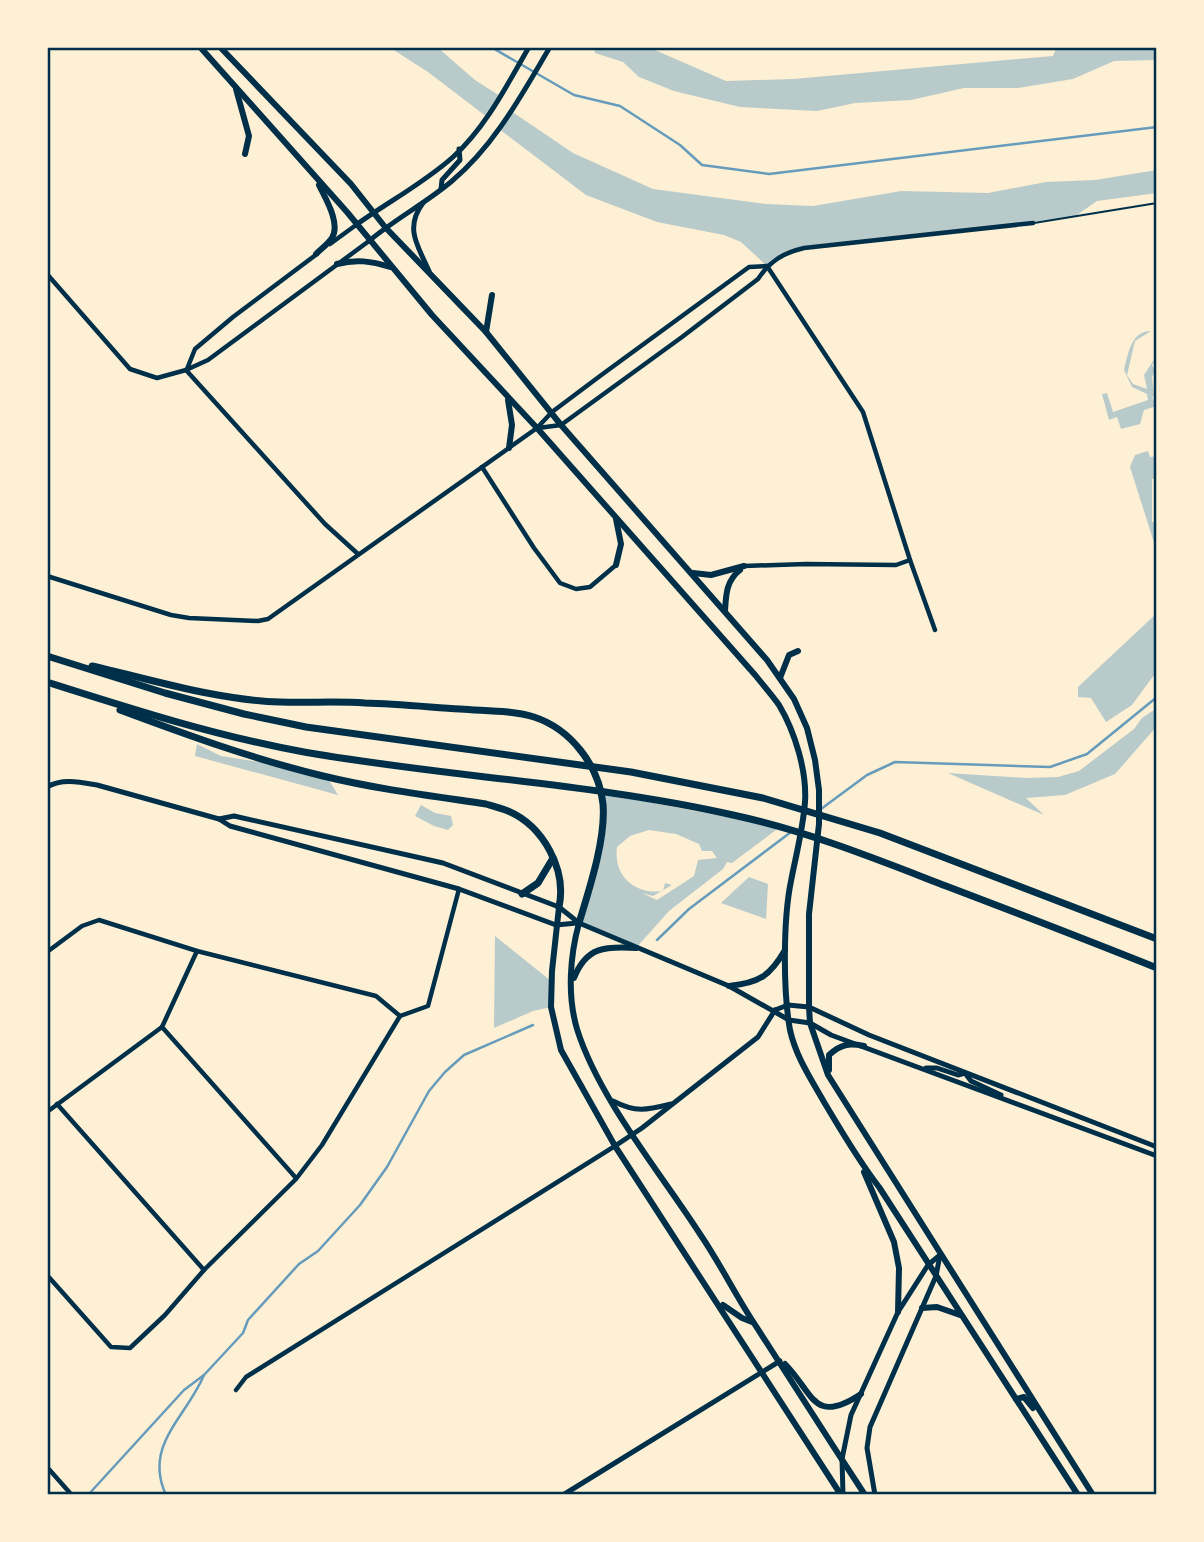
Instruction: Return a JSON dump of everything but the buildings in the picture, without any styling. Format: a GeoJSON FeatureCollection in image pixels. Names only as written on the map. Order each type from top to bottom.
{"type":"FeatureCollection","features":[{"type":"Feature","properties":{"kind":"highway"},"geometry":{"type":"LineString","coordinates":[[47,656],[165,693],[306,727],[631,772],[763,798],[880,833],[1157,939]]}},
{"type":"Feature","properties":{"kind":"highway"},"geometry":{"type":"LineString","coordinates":[[47,656],[244,698],[277,702],[363,702],[508,712],[534,717],[557,728],[574,742],[587,759],[598,779],[603,805],[597,852],[579,923]]}},
{"type":"Feature","properties":{"kind":"highway"},"geometry":{"type":"LineString","coordinates":[[47,682],[163,719],[243,739],[355,760],[633,797],[732,815],[824,839],[1157,968]]}},
{"type":"Feature","properties":{"kind":"highway"},"geometry":{"type":"LineString","coordinates":[[47,682],[223,748],[284,766],[327,777],[486,804],[507,810],[536,831],[553,857],[560,880],[559,907]]}},
{"type":"Feature","properties":{"kind":"highway"},"geometry":{"type":"LineString","coordinates":[[522,894],[538,883],[553,857]]}},
{"type":"Feature","properties":{"kind":"main road"},"geometry":{"type":"LineString","coordinates":[[200,47],[347,212],[432,316],[537,428],[778,705],[793,736],[802,768],[805,800],[786,915],[789,1020],[802,1064],[859,1161],[894,1242],[899,1268],[898,1312]]}},
{"type":"Feature","properties":{"kind":"main road"},"geometry":{"type":"LineString","coordinates":[[220,47],[351,184],[385,227],[486,332],[561,425],[725,611],[794,699],[807,728],[815,760],[819,804],[809,914],[808,1007],[810,1023],[828,1075],[1093,1495]]}},
{"type":"Feature","properties":{"kind":"main road"},"geometry":{"type":"LineString","coordinates":[[356,225],[433,173],[459,149],[491,111],[529,47]]}},
{"type":"Feature","properties":{"kind":"main road"},"geometry":{"type":"LineString","coordinates":[[369,241],[441,189],[477,157],[506,121],[550,47]]}},
{"type":"Feature","properties":{"kind":"main road"},"geometry":{"type":"LineString","coordinates":[[235,87],[248,136],[245,154]]}},
{"type":"Feature","properties":{"kind":"main road"},"geometry":{"type":"LineString","coordinates":[[441,189],[442,180],[460,160],[459,149]]}},
{"type":"Feature","properties":{"kind":"main road"},"geometry":{"type":"LineString","coordinates":[[316,180],[329,207],[334,232],[331,239],[316,254]]}},
{"type":"Feature","properties":{"kind":"main road"},"geometry":{"type":"LineString","coordinates":[[426,199],[413,220],[413,231],[430,274]]}},
{"type":"Feature","properties":{"kind":"main road"},"geometry":{"type":"LineString","coordinates":[[337,264],[350,260],[392,268]]}},
{"type":"Feature","properties":{"kind":"main road"},"geometry":{"type":"LineString","coordinates":[[486,332],[492,295]]}},
{"type":"Feature","properties":{"kind":"main road"},"geometry":{"type":"LineString","coordinates":[[508,398],[512,425],[509,448]]}},
{"type":"Feature","properties":{"kind":"main road"},"geometry":{"type":"LineString","coordinates":[[615,517],[621,544],[616,565]]}},
{"type":"Feature","properties":{"kind":"main road"},"geometry":{"type":"LineString","coordinates":[[693,573],[710,575],[744,566]]}},
{"type":"Feature","properties":{"kind":"main road"},"geometry":{"type":"LineString","coordinates":[[725,611],[727,589],[734,575],[744,566]]}},
{"type":"Feature","properties":{"kind":"main road"},"geometry":{"type":"LineString","coordinates":[[780,678],[789,655],[798,650]]}},
{"type":"Feature","properties":{"kind":"main road"},"geometry":{"type":"LineString","coordinates":[[47,788],[56,782],[78,782],[219,819],[230,826],[460,889],[556,925],[579,923]]}},
{"type":"Feature","properties":{"kind":"main road"},"geometry":{"type":"LineString","coordinates":[[219,819],[233,816],[443,863],[559,907],[579,923],[729,986],[789,1020],[810,1023],[831,1035],[1157,1156]]}},
{"type":"Feature","properties":{"kind":"main road"},"geometry":{"type":"LineString","coordinates":[[559,907],[551,1007],[561,1049],[615,1146],[842,1495]]}},
{"type":"Feature","properties":{"kind":"main road"},"geometry":{"type":"LineString","coordinates":[[579,923],[573,947],[572,983],[576,1026],[583,1044],[633,1135],[702,1236],[753,1322],[865,1495]]}},
{"type":"Feature","properties":{"kind":"main road"},"geometry":{"type":"LineString","coordinates":[[572,983],[577,969],[593,951],[615,946],[636,948]]}},
{"type":"Feature","properties":{"kind":"main road"},"geometry":{"type":"LineString","coordinates":[[729,986],[761,979],[778,963],[786,948]]}},
{"type":"Feature","properties":{"kind":"main road"},"geometry":{"type":"LineString","coordinates":[[615,1146],[633,1135],[758,1037],[775,1010],[788,1005],[808,1007],[869,1035],[1157,1147]]}},
{"type":"Feature","properties":{"kind":"main road"},"geometry":{"type":"LineString","coordinates":[[828,1075],[830,1055],[837,1048],[849,1043],[864,1046]]}},
{"type":"Feature","properties":{"kind":"main road"},"geometry":{"type":"LineString","coordinates":[[923,1068],[937,1068],[958,1075],[965,1073]]}},
{"type":"Feature","properties":{"kind":"main road"},"geometry":{"type":"LineString","coordinates":[[965,1073],[971,1081],[997,1092],[1006,1099]]}},
{"type":"Feature","properties":{"kind":"main road"},"geometry":{"type":"LineString","coordinates":[[613,1101],[626,1108],[641,1111],[674,1103]]}},
{"type":"Feature","properties":{"kind":"main road"},"geometry":{"type":"LineString","coordinates":[[859,1161],[879,1187],[1078,1495]]}},
{"type":"Feature","properties":{"kind":"main road"},"geometry":{"type":"LineString","coordinates":[[842,1495],[845,1436],[861,1394],[898,1312],[928,1265],[940,1255]]}},
{"type":"Feature","properties":{"kind":"main road"},"geometry":{"type":"LineString","coordinates":[[875,1495],[867,1448],[870,1427],[936,1276],[940,1255]]}},
{"type":"Feature","properties":{"kind":"main road"},"geometry":{"type":"LineString","coordinates":[[718,1302],[753,1322]]}},
{"type":"Feature","properties":{"kind":"main road"},"geometry":{"type":"LineString","coordinates":[[922,1308],[937,1307],[961,1315]]}},
{"type":"Feature","properties":{"kind":"main road"},"geometry":{"type":"LineString","coordinates":[[563,1495],[761,1372],[778,1358]]}},
{"type":"Feature","properties":{"kind":"main road"},"geometry":{"type":"LineString","coordinates":[[778,1358],[793,1371],[808,1396],[820,1405],[845,1405],[861,1394]]}},
{"type":"Feature","properties":{"kind":"main road"},"geometry":{"type":"LineString","coordinates":[[1016,1399],[1024,1397],[1054,1434]]}},
{"type":"Feature","properties":{"kind":"street"},"geometry":{"type":"LineString","coordinates":[[537,428],[561,425],[758,279],[767,266],[786,252],[1033,223]]}},
{"type":"Feature","properties":{"kind":"street"},"geometry":{"type":"LineString","coordinates":[[186,370],[195,349],[233,317],[356,225]]}},
{"type":"Feature","properties":{"kind":"street"},"geometry":{"type":"LineString","coordinates":[[47,274],[130,369],[157,378],[186,370],[208,360],[369,241]]}},
{"type":"Feature","properties":{"kind":"street"},"geometry":{"type":"LineString","coordinates":[[47,576],[171,615],[258,621],[268,619],[537,428],[552,412],[749,267],[767,266]]}},
{"type":"Feature","properties":{"kind":"street"},"geometry":{"type":"LineString","coordinates":[[767,266],[863,412],[935,630]]}},
{"type":"Feature","properties":{"kind":"street"},"geometry":{"type":"LineString","coordinates":[[186,370],[326,524],[358,554]]}},
{"type":"Feature","properties":{"kind":"street"},"geometry":{"type":"LineString","coordinates":[[482,467],[560,583],[576,589],[590,587],[616,565]]}},
{"type":"Feature","properties":{"kind":"street"},"geometry":{"type":"LineString","coordinates":[[744,566],[896,565],[910,560]]}},
{"type":"Feature","properties":{"kind":"street"},"geometry":{"type":"LineString","coordinates":[[47,1275],[111,1347],[130,1348],[296,1179],[322,1145],[400,1016],[428,1006],[460,889]]}},
{"type":"Feature","properties":{"kind":"street"},"geometry":{"type":"LineString","coordinates":[[47,952],[82,926],[99,920],[197,951],[376,996],[400,1016]]}},
{"type":"Feature","properties":{"kind":"street"},"geometry":{"type":"LineString","coordinates":[[47,1112],[162,1027],[197,951]]}},
{"type":"Feature","properties":{"kind":"street"},"geometry":{"type":"LineString","coordinates":[[162,1027],[296,1179]]}},
{"type":"Feature","properties":{"kind":"street"},"geometry":{"type":"LineString","coordinates":[[57,1104],[204,1270]]}},
{"type":"Feature","properties":{"kind":"street"},"geometry":{"type":"LineString","coordinates":[[236,1390],[246,1377],[615,1146]]}},
{"type":"Feature","properties":{"kind":"street"},"geometry":{"type":"LineString","coordinates":[[47,1467],[70,1493]]}},
{"type":"Feature","properties":{"kind":"lane"},"geometry":{"type":"LineString","coordinates":[[1033,223],[1157,203]]}},
{"type":"Feature","properties":{"kind":"shaded area"},"geometry":{"type":"Polygon","coordinates":[[[389,47],[437,47],[475,80],[500,96],[487,117],[428,72],[389,47]]]}},
{"type":"Feature","properties":{"kind":"shaded area"},"geometry":{"type":"Polygon","coordinates":[[[594,47],[648,47],[726,81],[793,79],[1053,56],[1057,47],[1157,47],[1157,60],[1114,61],[1073,79],[1018,88],[964,88],[911,100],[855,103],[817,111],[740,107],[674,91],[639,77],[623,62],[595,53],[594,47]]]}},
{"type":"Feature","properties":{"kind":"shaded area"},"geometry":{"type":"Polygon","coordinates":[[[511,111],[573,153],[653,189],[766,204],[813,206],[901,191],[988,193],[1046,182],[1095,180],[1157,170],[1157,193],[1097,201],[1074,217],[786,252],[767,266],[741,242],[724,235],[657,222],[586,195],[499,129],[511,111]]]}},
{"type":"Feature","properties":{"kind":"shaded area"},"geometry":{"type":"Polygon","coordinates":[[[1151,331],[1135,341],[1127,375],[1133,384],[1147,389],[1144,375],[1157,355],[1152,366],[1156,369],[1152,377],[1152,397],[1157,406],[1144,410],[1140,424],[1121,429],[1117,417],[1109,420],[1102,394],[1107,393],[1113,412],[1148,400],[1147,394],[1132,387],[1124,370],[1135,339],[1144,332],[1151,331]]]}},
{"type":"Feature","properties":{"kind":"shaded area"},"geometry":{"type":"Polygon","coordinates":[[[1148,451],[1150,457],[1157,456],[1157,478],[1152,479],[1152,522],[1157,522],[1157,552],[1130,467],[1135,455],[1148,451]]]}},
{"type":"Feature","properties":{"kind":"shaded area"},"geometry":{"type":"Polygon","coordinates":[[[1157,613],[1157,671],[1132,705],[1106,722],[1091,698],[1078,697],[1078,687],[1157,613]]]}},
{"type":"Feature","properties":{"kind":"shaded area"},"geometry":{"type":"Polygon","coordinates":[[[1157,708],[1157,726],[1115,774],[1065,795],[1026,798],[1044,815],[948,773],[1027,778],[1058,777],[1079,771],[1157,708]]]}},
{"type":"Feature","properties":{"kind":"shaded area"},"geometry":{"type":"Polygon","coordinates":[[[197,744],[221,756],[284,766],[327,777],[338,795],[195,756],[197,744]]]}},
{"type":"Feature","properties":{"kind":"shaded area"},"geometry":{"type":"Polygon","coordinates":[[[600,793],[780,827],[732,863],[727,862],[723,869],[669,911],[636,948],[579,923],[602,827],[600,793]],[[649,830],[630,836],[617,847],[622,875],[643,890],[662,891],[653,896],[642,893],[657,900],[694,876],[698,860],[717,858],[712,851],[702,851],[699,844],[676,834],[649,830]]]}},
{"type":"Feature","properties":{"kind":"shaded area"},"geometry":{"type":"Polygon","coordinates":[[[421,805],[435,813],[451,816],[453,825],[448,830],[415,816],[421,805]]]}},
{"type":"Feature","properties":{"kind":"shaded area"},"geometry":{"type":"Polygon","coordinates":[[[749,877],[768,884],[766,919],[721,903],[749,877]]]}},
{"type":"Feature","properties":{"kind":"shaded area"},"geometry":{"type":"Polygon","coordinates":[[[495,936],[551,981],[551,1007],[533,1011],[494,1028],[495,936]]]}},
{"type":"Feature","properties":{"kind":"waterway"},"geometry":{"type":"LineString","coordinates":[[491,47],[574,95],[620,106],[680,145],[702,165],[769,174],[1157,127]]}},
{"type":"Feature","properties":{"kind":"waterway"},"geometry":{"type":"LineString","coordinates":[[821,809],[867,775],[895,762],[1050,767],[1087,754],[1157,697]]}},
{"type":"Feature","properties":{"kind":"waterway"},"geometry":{"type":"LineString","coordinates":[[657,940],[689,909],[791,832]]}},
{"type":"Feature","properties":{"kind":"waterway"},"geometry":{"type":"LineString","coordinates":[[88,1495],[184,1390],[204,1375],[243,1333],[248,1320],[299,1264],[318,1251],[360,1205],[387,1167],[429,1091],[445,1072],[464,1055],[533,1025]]}},
{"type":"Feature","properties":{"kind":"waterway"},"geometry":{"type":"LineString","coordinates":[[166,1495],[160,1477],[163,1446],[204,1375]]}}]}
